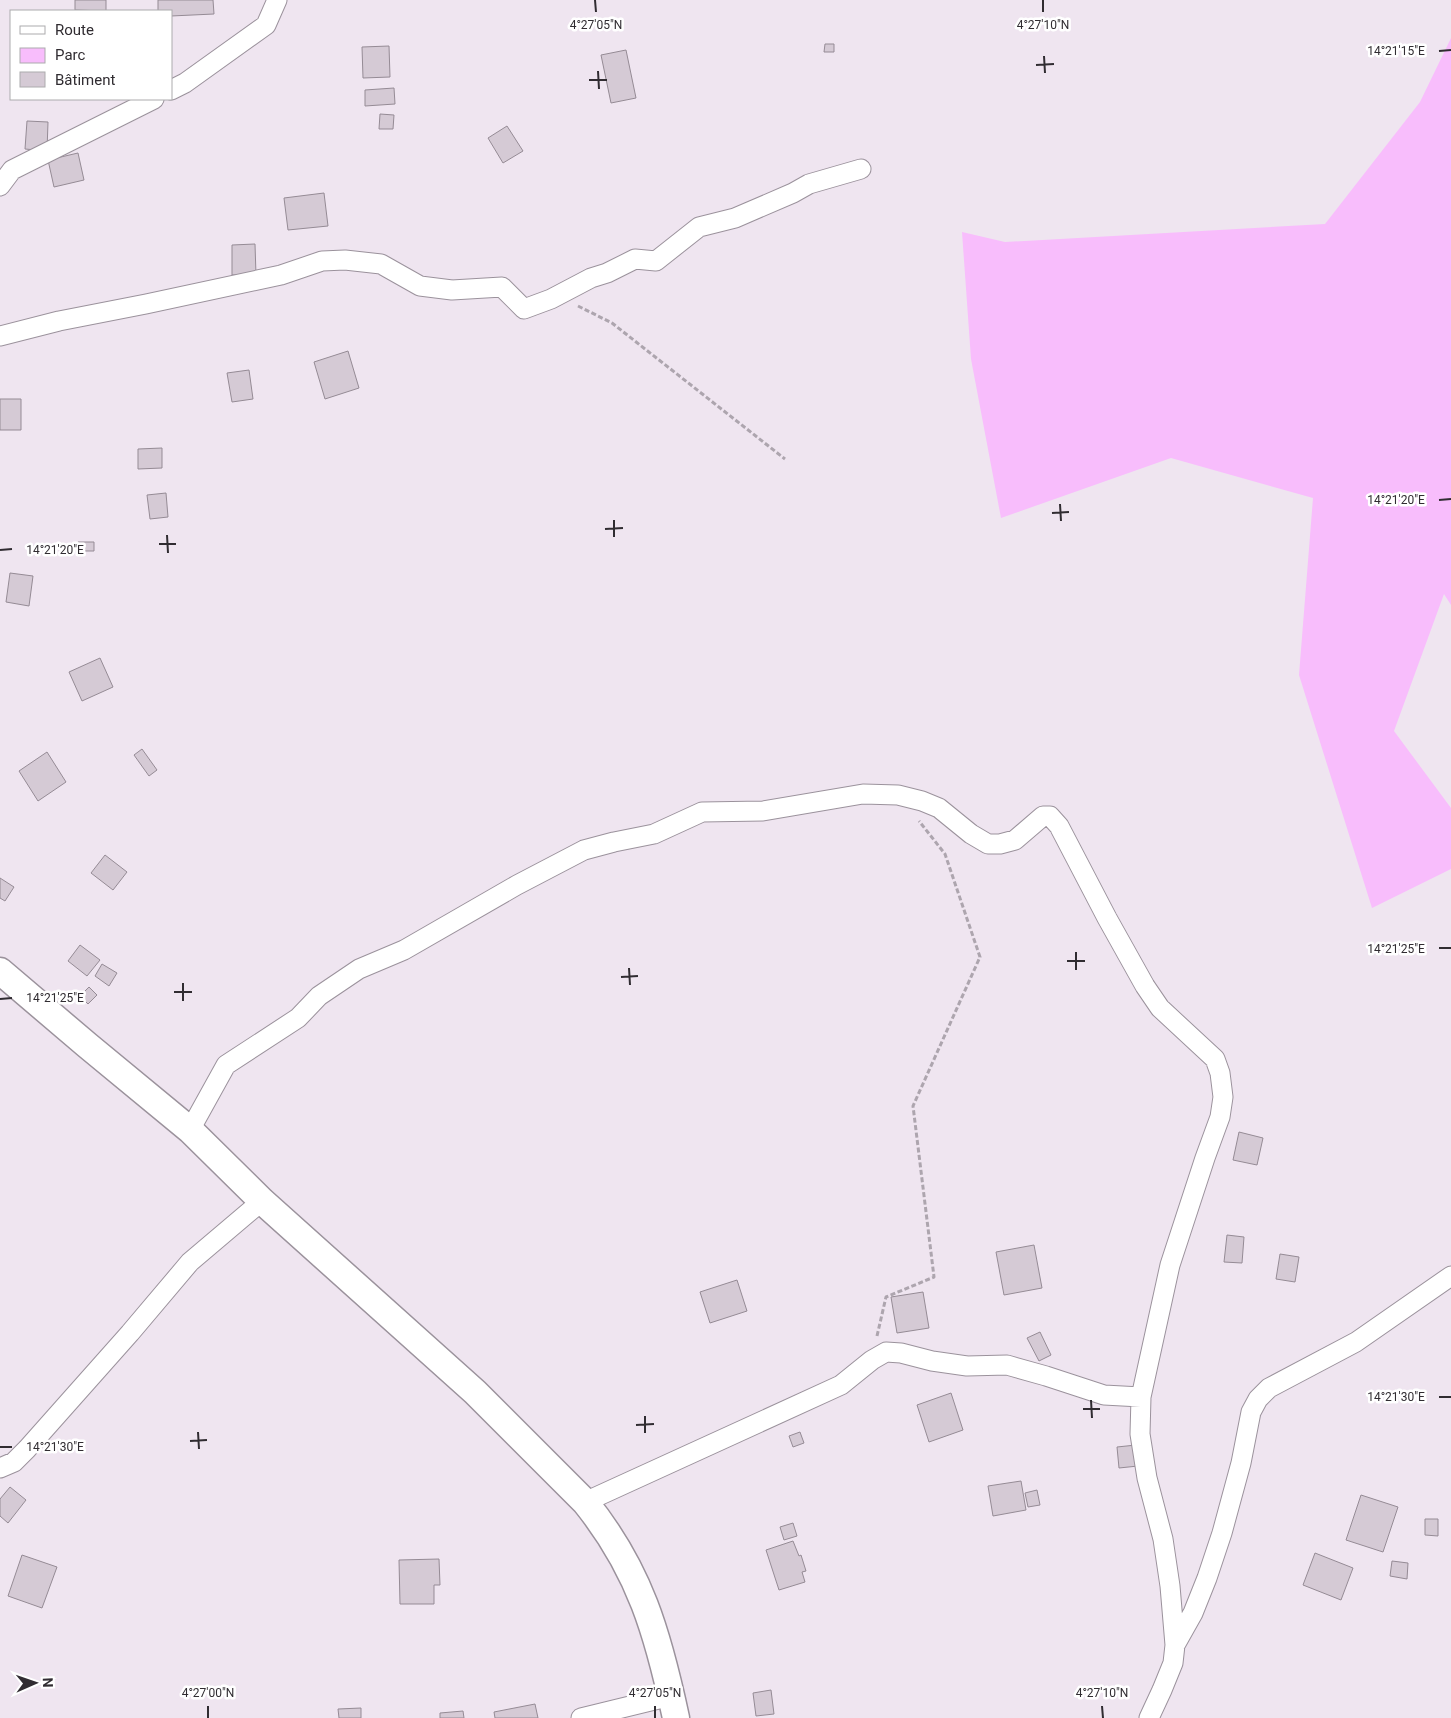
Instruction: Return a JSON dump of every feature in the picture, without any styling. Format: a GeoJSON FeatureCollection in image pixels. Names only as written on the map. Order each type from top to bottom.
{"type":"FeatureCollection","features":[{"type":"Feature","properties":{"kind":"street"},"geometry":{"type":"LineString","coordinates":[[172,90],[185,83],[266,25],[277,0]]}},
{"type":"Feature","properties":{"kind":"street"},"geometry":{"type":"LineString","coordinates":[[0,186],[12,170],[152,100]]}},
{"type":"Feature","properties":{"kind":"street"},"geometry":{"type":"LineString","coordinates":[[0,336],[59,321],[281,274],[322,261],[345,260],[381,264],[420,286],[452,290],[502,287],[524,309],[551,299],[591,278],[607,274],[635,259],[656,261],[699,227],[735,218],[809,184],[861,169]]}},
{"type":"Feature","properties":{"kind":"street"},"geometry":{"type":"LineString","coordinates":[[190,1130],[226,1065],[298,1018],[319,996],[358,969],[404,950],[517,885],[575,855],[614,842],[654,834],[702,812],[763,811],[863,794],[898,795],[940,808],[971,834],[988,844],[1000,844],[1015,840],[1043,816],[1050,816],[1058,826],[1145,986],[1160,1008],[1215,1059],[1220,1073],[1222,1096],[1220,1117],[1170,1265],[1141,1397],[1140,1434],[1147,1478],[1163,1539],[1170,1586],[1175,1644],[1173,1663],[1149,1718]]}},
{"type":"Feature","properties":{"kind":"street"},"geometry":{"type":"LineString","coordinates":[[0,971],[190,1130],[262,1201],[475,1392],[585,1502],[601,1521],[622,1554],[638,1586],[653,1624],[674,1707],[581,1718]]}},
{"type":"Feature","properties":{"kind":"street"},"geometry":{"type":"LineString","coordinates":[[0,1468],[14,1462],[27,1449],[190,1262],[262,1201]]}},
{"type":"Feature","properties":{"kind":"street"},"geometry":{"type":"LineString","coordinates":[[1175,1644],[1193,1613],[1210,1569],[1241,1463],[1251,1412],[1258,1399],[1269,1388],[1356,1342],[1451,1276]]}},
{"type":"Feature","properties":{"kind":"street"},"geometry":{"type":"LineString","coordinates":[[585,1502],[842,1386],[872,1360],[886,1352],[967,1366],[1007,1365],[1104,1395],[1141,1397]]}},
{"type":"Feature","properties":{"kind":"path"},"geometry":{"type":"LineString","coordinates":[[570,302],[612,323],[785,459]]}},
{"type":"Feature","properties":{"kind":"path"},"geometry":{"type":"LineString","coordinates":[[872,1360],[886,1297],[934,1277],[913,1106],[980,957],[945,854],[898,795]]}},
{"type":"Feature","properties":{"kind":"green space"},"geometry":{"type":"Polygon","coordinates":[[[1451,38],[1451,605],[1444,594],[1394,731],[1451,808],[1451,869],[1372,908],[1299,675],[1313,498],[1171,458],[1001,518],[971,359],[962,232],[1005,242],[1325,224],[1420,102],[1451,38]]]}},
{"type":"Feature","properties":{"kind":"building"},"geometry":{"type":"Polygon","coordinates":[[[75,0],[106,0],[106,10],[75,10],[75,0]]]}},
{"type":"Feature","properties":{"kind":"building"},"geometry":{"type":"Polygon","coordinates":[[[158,0],[213,0],[214,14],[172,16],[172,10],[158,10],[158,0]]]}},
{"type":"Feature","properties":{"kind":"building"},"geometry":{"type":"Polygon","coordinates":[[[825,44],[834,44],[834,52],[824,52],[825,44]]]}},
{"type":"Feature","properties":{"kind":"building"},"geometry":{"type":"Polygon","coordinates":[[[389,46],[390,77],[363,78],[362,47],[389,46]]]}},
{"type":"Feature","properties":{"kind":"building"},"geometry":{"type":"Polygon","coordinates":[[[626,50],[636,98],[611,103],[601,55],[626,50]]]}},
{"type":"Feature","properties":{"kind":"building"},"geometry":{"type":"Polygon","coordinates":[[[394,88],[395,104],[365,106],[365,90],[394,88]]]}},
{"type":"Feature","properties":{"kind":"building"},"geometry":{"type":"Polygon","coordinates":[[[380,114],[394,115],[393,129],[379,129],[380,114]]]}},
{"type":"Feature","properties":{"kind":"building"},"geometry":{"type":"Polygon","coordinates":[[[27,121],[48,122],[47,151],[25,149],[27,121]]]}},
{"type":"Feature","properties":{"kind":"building"},"geometry":{"type":"Polygon","coordinates":[[[507,126],[523,151],[503,163],[488,138],[507,126]]]}},
{"type":"Feature","properties":{"kind":"building"},"geometry":{"type":"Polygon","coordinates":[[[78,153],[84,180],[54,187],[48,160],[78,153]]]}},
{"type":"Feature","properties":{"kind":"building"},"geometry":{"type":"Polygon","coordinates":[[[324,193],[328,226],[288,230],[284,198],[324,193]]]}},
{"type":"Feature","properties":{"kind":"building"},"geometry":{"type":"Polygon","coordinates":[[[255,244],[256,275],[232,275],[232,245],[255,244]]]}},
{"type":"Feature","properties":{"kind":"building"},"geometry":{"type":"Polygon","coordinates":[[[348,351],[359,388],[325,399],[314,362],[348,351]]]}},
{"type":"Feature","properties":{"kind":"building"},"geometry":{"type":"Polygon","coordinates":[[[249,370],[253,399],[232,402],[227,373],[249,370]]]}},
{"type":"Feature","properties":{"kind":"building"},"geometry":{"type":"Polygon","coordinates":[[[0,399],[21,399],[21,430],[0,430],[0,399]]]}},
{"type":"Feature","properties":{"kind":"building"},"geometry":{"type":"Polygon","coordinates":[[[162,448],[162,468],[138,469],[138,449],[162,448]]]}},
{"type":"Feature","properties":{"kind":"building"},"geometry":{"type":"Polygon","coordinates":[[[166,493],[168,517],[150,519],[147,495],[166,493]]]}},
{"type":"Feature","properties":{"kind":"building"},"geometry":{"type":"Polygon","coordinates":[[[78,542],[94,542],[94,551],[78,551],[78,542]]]}},
{"type":"Feature","properties":{"kind":"building"},"geometry":{"type":"Polygon","coordinates":[[[10,573],[33,576],[29,606],[6,602],[10,573]]]}},
{"type":"Feature","properties":{"kind":"building"},"geometry":{"type":"Polygon","coordinates":[[[100,658],[113,687],[82,701],[69,672],[100,658]]]}},
{"type":"Feature","properties":{"kind":"building"},"geometry":{"type":"Polygon","coordinates":[[[142,749],[157,770],[149,776],[134,755],[142,749]]]}},
{"type":"Feature","properties":{"kind":"building"},"geometry":{"type":"Polygon","coordinates":[[[47,752],[66,782],[38,801],[19,771],[47,752]]]}},
{"type":"Feature","properties":{"kind":"building"},"geometry":{"type":"Polygon","coordinates":[[[105,855],[127,872],[113,890],[91,873],[105,855]]]}},
{"type":"Feature","properties":{"kind":"building"},"geometry":{"type":"Polygon","coordinates":[[[0,878],[14,887],[5,901],[0,898],[0,878]]]}},
{"type":"Feature","properties":{"kind":"building"},"geometry":{"type":"Polygon","coordinates":[[[80,945],[100,960],[87,976],[68,961],[80,945]]]}},
{"type":"Feature","properties":{"kind":"building"},"geometry":{"type":"Polygon","coordinates":[[[102,964],[117,973],[109,986],[95,976],[102,964]]]}},
{"type":"Feature","properties":{"kind":"building"},"geometry":{"type":"Polygon","coordinates":[[[89,987],[97,995],[88,1004],[80,996],[89,987]]]}},
{"type":"Feature","properties":{"kind":"building"},"geometry":{"type":"Polygon","coordinates":[[[1239,1132],[1263,1138],[1257,1165],[1233,1160],[1239,1132]]]}},
{"type":"Feature","properties":{"kind":"building"},"geometry":{"type":"Polygon","coordinates":[[[1227,1235],[1244,1237],[1242,1263],[1224,1262],[1227,1235]]]}},
{"type":"Feature","properties":{"kind":"building"},"geometry":{"type":"Polygon","coordinates":[[[1034,1245],[1042,1288],[1004,1295],[996,1252],[1034,1245]]]}},
{"type":"Feature","properties":{"kind":"building"},"geometry":{"type":"Polygon","coordinates":[[[1280,1254],[1299,1257],[1295,1282],[1276,1279],[1280,1254]]]}},
{"type":"Feature","properties":{"kind":"building"},"geometry":{"type":"Polygon","coordinates":[[[737,1280],[747,1311],[710,1323],[700,1292],[737,1280]]]}},
{"type":"Feature","properties":{"kind":"building"},"geometry":{"type":"Polygon","coordinates":[[[923,1292],[929,1328],[897,1333],[891,1297],[923,1292]]]}},
{"type":"Feature","properties":{"kind":"building"},"geometry":{"type":"Polygon","coordinates":[[[1040,1332],[1051,1355],[1039,1361],[1027,1338],[1040,1332]]]}},
{"type":"Feature","properties":{"kind":"building"},"geometry":{"type":"Polygon","coordinates":[[[951,1393],[963,1430],[929,1442],[917,1405],[951,1393]]]}},
{"type":"Feature","properties":{"kind":"building"},"geometry":{"type":"Polygon","coordinates":[[[800,1432],[804,1443],[793,1447],[789,1436],[800,1432]]]}},
{"type":"Feature","properties":{"kind":"building"},"geometry":{"type":"Polygon","coordinates":[[[1136,1445],[1138,1466],[1119,1468],[1117,1447],[1136,1445]]]}},
{"type":"Feature","properties":{"kind":"building"},"geometry":{"type":"Polygon","coordinates":[[[1021,1481],[1026,1510],[993,1516],[988,1486],[1021,1481]]]}},
{"type":"Feature","properties":{"kind":"building"},"geometry":{"type":"Polygon","coordinates":[[[10,1487],[26,1500],[8,1523],[0,1516],[0,1499],[10,1487]]]}},
{"type":"Feature","properties":{"kind":"building"},"geometry":{"type":"Polygon","coordinates":[[[1037,1490],[1040,1505],[1028,1507],[1025,1493],[1037,1490]]]}},
{"type":"Feature","properties":{"kind":"building"},"geometry":{"type":"Polygon","coordinates":[[[1361,1495],[1398,1507],[1383,1552],[1346,1540],[1361,1495]]]}},
{"type":"Feature","properties":{"kind":"building"},"geometry":{"type":"Polygon","coordinates":[[[1425,1519],[1438,1519],[1438,1536],[1425,1535],[1425,1519]]]}},
{"type":"Feature","properties":{"kind":"building"},"geometry":{"type":"Polygon","coordinates":[[[793,1523],[797,1536],[784,1540],[780,1527],[793,1523]]]}},
{"type":"Feature","properties":{"kind":"building"},"geometry":{"type":"Polygon","coordinates":[[[793,1541],[799,1556],[801,1555],[806,1571],[802,1572],[805,1582],[779,1590],[766,1550],[793,1541]]]}},
{"type":"Feature","properties":{"kind":"building"},"geometry":{"type":"Polygon","coordinates":[[[1315,1553],[1353,1568],[1341,1600],[1303,1585],[1315,1553]]]}},
{"type":"Feature","properties":{"kind":"building"},"geometry":{"type":"Polygon","coordinates":[[[22,1555],[57,1567],[42,1608],[8,1596],[22,1555]]]}},
{"type":"Feature","properties":{"kind":"building"},"geometry":{"type":"Polygon","coordinates":[[[439,1559],[440,1585],[434,1585],[434,1604],[400,1604],[399,1560],[439,1559]]]}},
{"type":"Feature","properties":{"kind":"building"},"geometry":{"type":"Polygon","coordinates":[[[1392,1561],[1408,1563],[1407,1579],[1390,1576],[1392,1561]]]}},
{"type":"Feature","properties":{"kind":"building"},"geometry":{"type":"Polygon","coordinates":[[[771,1690],[774,1714],[756,1716],[753,1693],[771,1690]]]}},
{"type":"Feature","properties":{"kind":"building"},"geometry":{"type":"Polygon","coordinates":[[[535,1704],[538,1718],[495,1718],[494,1712],[535,1704]]]}},
{"type":"Feature","properties":{"kind":"building"},"geometry":{"type":"Polygon","coordinates":[[[361,1708],[361,1718],[339,1718],[338,1709],[361,1708]]]}},
{"type":"Feature","properties":{"kind":"building"},"geometry":{"type":"Polygon","coordinates":[[[463,1711],[464,1718],[440,1718],[440,1713],[463,1711]]]}}]}
